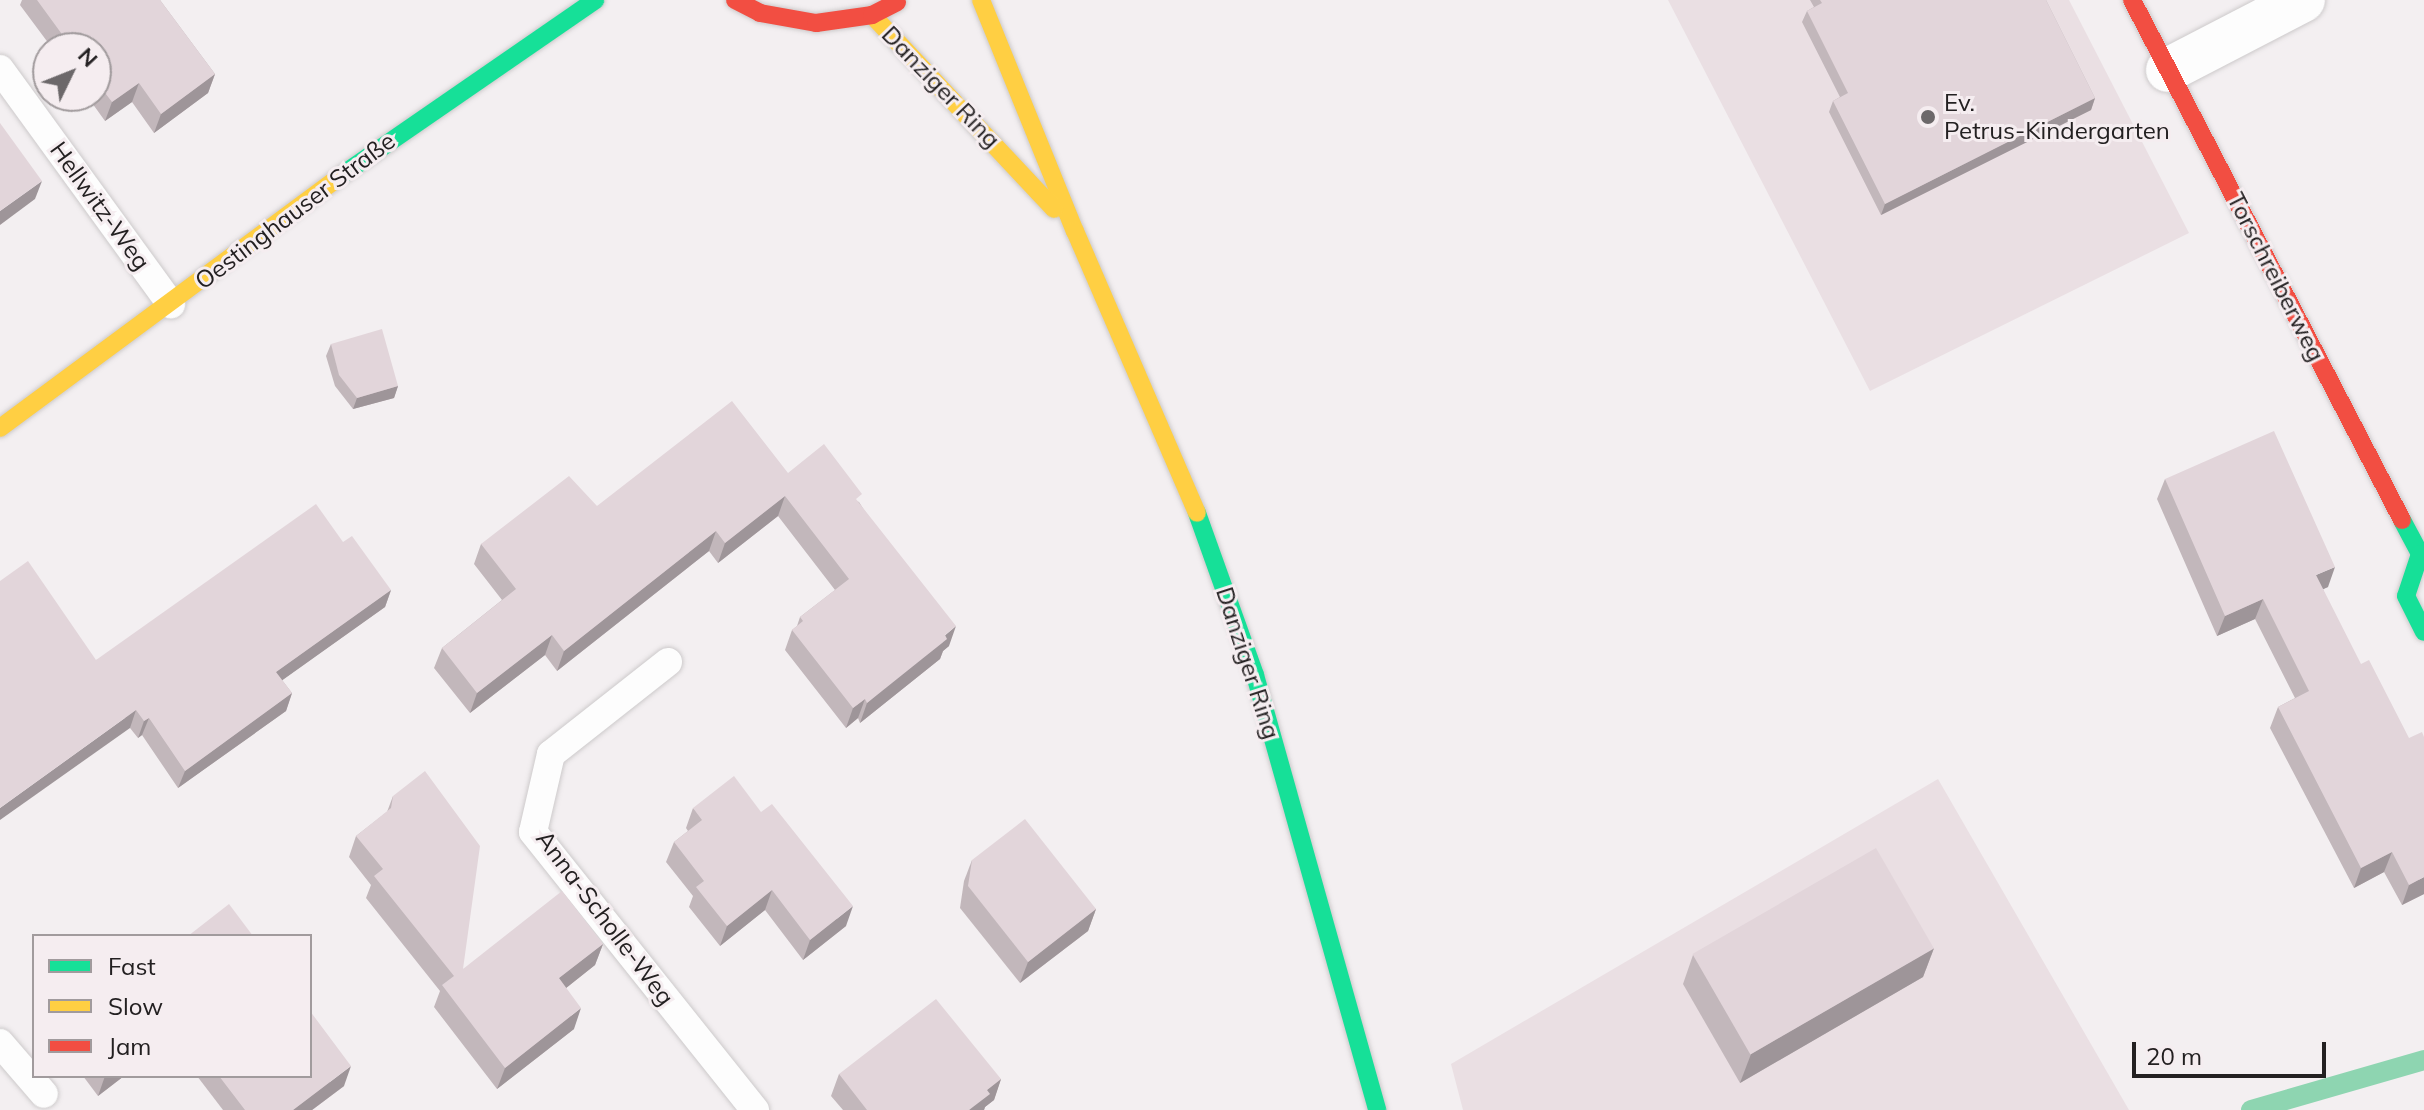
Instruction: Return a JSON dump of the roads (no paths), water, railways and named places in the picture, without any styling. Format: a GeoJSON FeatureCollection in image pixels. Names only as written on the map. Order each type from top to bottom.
{"type":"FeatureCollection","features":[{"type":"Feature","properties":{"kind":"main road","name":"Oestinghauser Straße"},"geometry":{"type":"LineString","coordinates":[[0,428],[378,148],[595,0]]}},
{"type":"Feature","properties":{"kind":"main road"},"geometry":{"type":"LineString","coordinates":[[735,0],[760,13],[816,23],[872,15],[900,0]]}},
{"type":"Feature","properties":{"kind":"main road","name":"Danziger Ring"},"geometry":{"type":"LineString","coordinates":[[981,0],[1075,231],[1183,475],[1255,675],[1377,1110]]}},
{"type":"Feature","properties":{"kind":"main road","name":"Torschreiberweg"},"geometry":{"type":"LineString","coordinates":[[2132,0],[2422,553],[2406,596],[2424,632]]}},
{"type":"Feature","properties":{"kind":"main road","name":"Danziger Ring"},"geometry":{"type":"LineString","coordinates":[[872,15],[935,78],[1075,231]]}},
{"type":"Feature","properties":{"kind":"street"},"geometry":{"type":"LineString","coordinates":[[2168,70],[2303,0]]}},
{"type":"Feature","properties":{"kind":"lane","name":"Hellwitz-Weg"},"geometry":{"type":"LineString","coordinates":[[0,69],[171,304]]}},
{"type":"Feature","properties":{"kind":"lane","name":"Anna-Scholle-Weg"},"geometry":{"type":"LineString","coordinates":[[668,662],[551,754],[533,832],[755,1110]]}},
{"type":"Feature","properties":{"kind":"lane"},"geometry":{"type":"LineString","coordinates":[[0,1043],[44,1094]]}},
{"type":"Feature","properties":{"kind":"waterway"},"geometry":{"type":"LineString","coordinates":[[2251,1110],[2424,1060]]}},
{"type":"Feature","properties":{"kind":"place","name":"Ev. Petrus-Kindergarten"},"geometry":{"type":"Point","coordinates":[1928,117]}}]}
